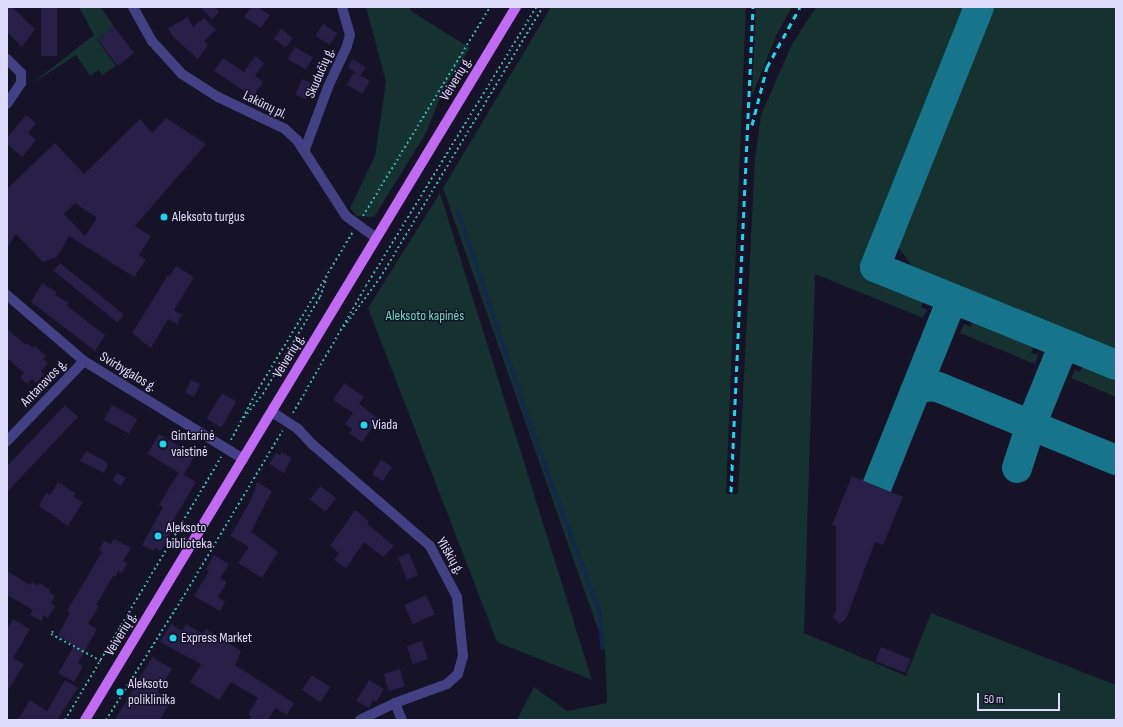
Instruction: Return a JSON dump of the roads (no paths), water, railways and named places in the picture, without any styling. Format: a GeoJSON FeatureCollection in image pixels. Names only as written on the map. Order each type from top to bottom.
{"type":"FeatureCollection","features":[{"type":"Feature","properties":{"kind":"main road","name":"Veiverių g."},"geometry":{"type":"LineString","coordinates":[[85,720],[516,7]]}},
{"type":"Feature","properties":{"kind":"street","name":"Lakūnų pl."},"geometry":{"type":"LineString","coordinates":[[133,7],[152,41],[182,74],[218,97],[284,129],[305,149],[346,216],[357,226],[376,238]]}},
{"type":"Feature","properties":{"kind":"street","name":"Skudučių g."},"geometry":{"type":"LineString","coordinates":[[305,149],[328,87],[347,46],[350,35],[342,7]]}},
{"type":"Feature","properties":{"kind":"street"},"geometry":{"type":"LineString","coordinates":[[7,59],[21,73],[21,83],[7,104]]}},
{"type":"Feature","properties":{"kind":"street","name":"Svirbygalos g."},"geometry":{"type":"LineString","coordinates":[[7,295],[84,361],[243,459]]}},
{"type":"Feature","properties":{"kind":"street","name":"Antanavos g."},"geometry":{"type":"LineString","coordinates":[[7,441],[84,361]]}},
{"type":"Feature","properties":{"kind":"street","name":"Yliškių g."},"geometry":{"type":"LineString","coordinates":[[272,412],[288,421],[430,546],[457,597],[463,656],[458,674],[447,684],[395,703],[360,720]]}},
{"type":"Feature","properties":{"kind":"street"},"geometry":{"type":"LineString","coordinates":[[395,703],[402,720]]}},
{"type":"Feature","properties":{"kind":"waterway"},"geometry":{"type":"LineString","coordinates":[[459,213],[538,446],[600,613],[603,648]]}},
{"type":"Feature","properties":{"kind":"railway"},"geometry":{"type":"LineString","coordinates":[[731,492],[753,7]]}},
{"type":"Feature","properties":{"kind":"railway"},"geometry":{"type":"LineString","coordinates":[[752,125],[767,67],[800,7]]}},
{"type":"Feature","properties":{"kind":"place","name":"Aleksoto turgus"},"geometry":{"type":"Point","coordinates":[164,217]}},
{"type":"Feature","properties":{"kind":"place","name":"Viada"},"geometry":{"type":"Point","coordinates":[364,425]}},
{"type":"Feature","properties":{"kind":"place","name":"Gintarinė vaistinė"},"geometry":{"type":"Point","coordinates":[163,444]}},
{"type":"Feature","properties":{"kind":"place","name":"Aleksoto biblioteka"},"geometry":{"type":"Point","coordinates":[158,536]}},
{"type":"Feature","properties":{"kind":"place","name":"Express Market"},"geometry":{"type":"Point","coordinates":[173,638]}},
{"type":"Feature","properties":{"kind":"place","name":"Aleksoto poliklinika"},"geometry":{"type":"Point","coordinates":[120,692]}},
{"type":"Feature","properties":{"kind":"park label","name":"Aleksoto kapinės"},"geometry":{"type":"Point","coordinates":[425,316]}}]}
